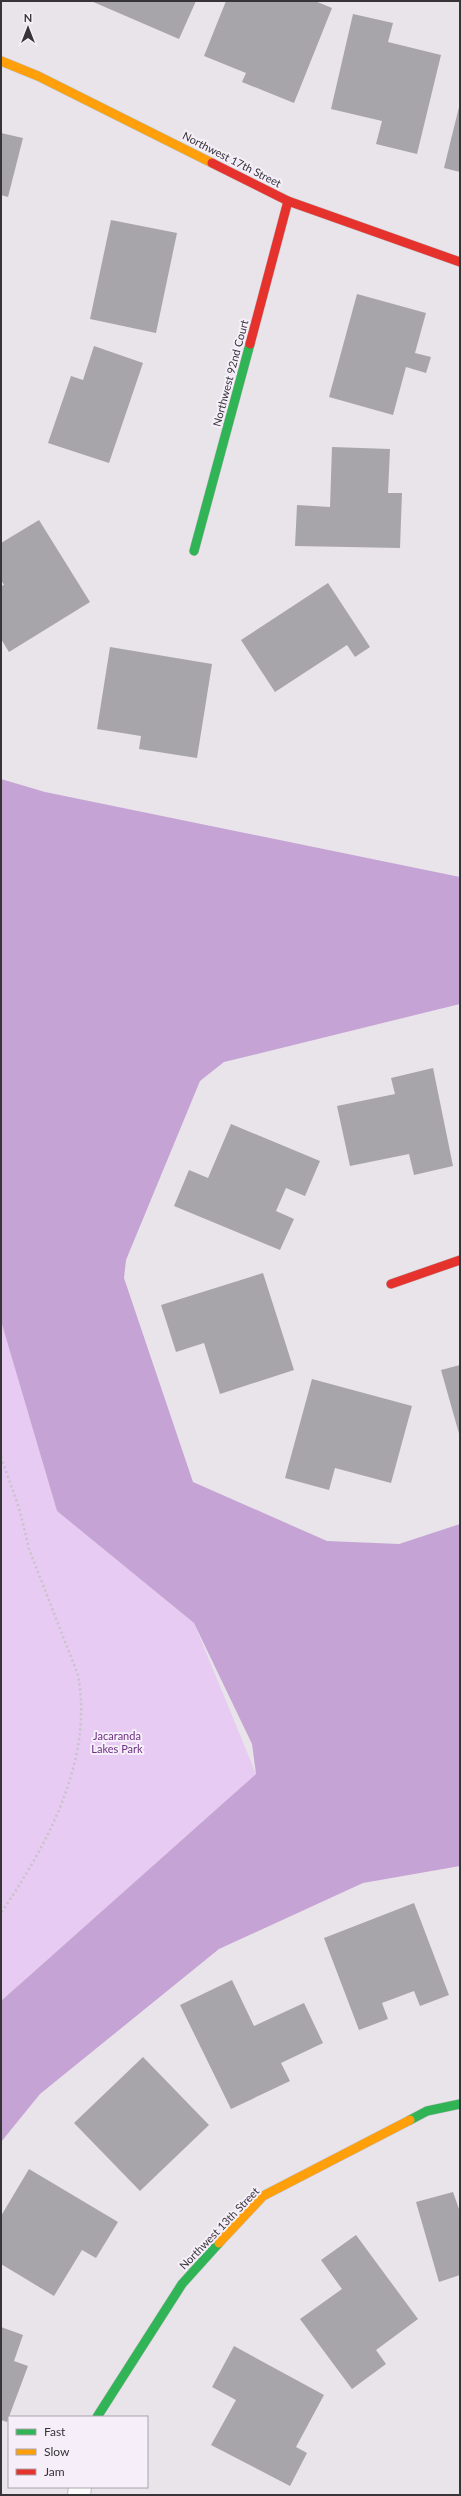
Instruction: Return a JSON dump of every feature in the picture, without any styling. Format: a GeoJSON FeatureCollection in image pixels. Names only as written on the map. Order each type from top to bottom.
{"type":"FeatureCollection","features":[{"type":"Feature","properties":{"kind":"street","name":"Northwest 17th Street"},"geometry":{"type":"LineString","coordinates":[[1,61],[38,76],[288,201],[460,262]]}},
{"type":"Feature","properties":{"kind":"street","name":"Northwest 92nd Court"},"geometry":{"type":"LineString","coordinates":[[194,551],[288,201]]}},
{"type":"Feature","properties":{"kind":"street"},"geometry":{"type":"LineString","coordinates":[[391,1284],[460,1260]]}},
{"type":"Feature","properties":{"kind":"street","name":"Northwest 13th Street"},"geometry":{"type":"LineString","coordinates":[[98,2416],[182,2284],[263,2196],[427,2110],[460,2104]]}},
{"type":"Feature","properties":{"kind":"path"},"geometry":{"type":"LineString","coordinates":[[1,1457],[20,1511],[28,1549],[78,1675],[82,1697],[82,1720],[79,1746],[65,1794],[37,1854],[1,1913]]}},
{"type":"Feature","properties":{"kind":"green space","name":"Jacaranda Lakes Park"},"geometry":{"type":"Polygon","coordinates":[[[1,1321],[57,1511],[194,1623],[256,1774],[1,2001],[1,1321]]]}},
{"type":"Feature","properties":{"kind":"shaded area"},"geometry":{"type":"Polygon","coordinates":[[[1,779],[45,792],[460,877],[460,1004],[224,1062],[200,1081],[126,1260],[124,1278],[193,1482],[327,1541],[399,1544],[460,1524],[460,1866],[363,1883],[219,1949],[40,2094],[1,2142],[1,2001],[256,1774],[252,1744],[194,1623],[57,1511],[1,1321],[1,779]]]}},
{"type":"Feature","properties":{"kind":"building"},"geometry":{"type":"Polygon","coordinates":[[[91,1],[196,1],[179,39],[91,1]]]}},
{"type":"Feature","properties":{"kind":"building"},"geometry":{"type":"Polygon","coordinates":[[[226,1],[315,1],[332,8],[294,103],[242,82],[246,73],[204,56],[226,1]]]}},
{"type":"Feature","properties":{"kind":"building"},"geometry":{"type":"Polygon","coordinates":[[[353,14],[393,23],[388,42],[441,55],[417,154],[376,144],[382,121],[331,109],[353,14]]]}},
{"type":"Feature","properties":{"kind":"building"},"geometry":{"type":"Polygon","coordinates":[[[460,107],[460,172],[444,168],[460,107]]]}},
{"type":"Feature","properties":{"kind":"building"},"geometry":{"type":"Polygon","coordinates":[[[1,133],[23,138],[8,197],[1,195],[1,133]]]}},
{"type":"Feature","properties":{"kind":"building"},"geometry":{"type":"Polygon","coordinates":[[[111,220],[177,233],[156,333],[90,319],[111,220]]]}},
{"type":"Feature","properties":{"kind":"building"},"geometry":{"type":"Polygon","coordinates":[[[357,294],[426,313],[415,353],[431,357],[426,373],[406,367],[393,415],[329,397],[357,294]]]}},
{"type":"Feature","properties":{"kind":"building"},"geometry":{"type":"Polygon","coordinates":[[[94,346],[143,363],[109,463],[48,443],[71,376],[83,380],[94,346]]]}},
{"type":"Feature","properties":{"kind":"building"},"geometry":{"type":"Polygon","coordinates":[[[332,447],[390,449],[388,493],[402,493],[400,548],[295,546],[297,505],[330,507],[332,447]]]}},
{"type":"Feature","properties":{"kind":"building"},"geometry":{"type":"Polygon","coordinates":[[[39,520],[90,602],[9,652],[1,639],[1,586],[4,585],[1,580],[1,543],[39,520]]]}},
{"type":"Feature","properties":{"kind":"building"},"geometry":{"type":"Polygon","coordinates":[[[328,583],[370,647],[355,657],[347,645],[275,692],[241,640],[328,583]]]}},
{"type":"Feature","properties":{"kind":"building"},"geometry":{"type":"Polygon","coordinates":[[[110,647],[212,664],[197,758],[139,749],[141,736],[97,729],[110,647]]]}},
{"type":"Feature","properties":{"kind":"building"},"geometry":{"type":"Polygon","coordinates":[[[433,1068],[453,1166],[414,1175],[409,1154],[350,1166],[337,1106],[395,1094],[391,1078],[433,1068]]]}},
{"type":"Feature","properties":{"kind":"building"},"geometry":{"type":"Polygon","coordinates":[[[231,1124],[320,1161],[305,1196],[286,1188],[276,1211],[294,1219],[280,1250],[174,1206],[189,1170],[208,1178],[231,1124]]]}},
{"type":"Feature","properties":{"kind":"building"},"geometry":{"type":"Polygon","coordinates":[[[263,1273],[294,1370],[220,1394],[204,1343],[176,1352],[161,1305],[263,1273]]]}},
{"type":"Feature","properties":{"kind":"building"},"geometry":{"type":"Polygon","coordinates":[[[460,1365],[460,1437],[441,1370],[460,1365]]]}},
{"type":"Feature","properties":{"kind":"building"},"geometry":{"type":"Polygon","coordinates":[[[312,1379],[412,1406],[391,1483],[335,1468],[329,1490],[285,1478],[312,1379]]]}},
{"type":"Feature","properties":{"kind":"building"},"geometry":{"type":"Polygon","coordinates":[[[414,1903],[449,1995],[420,2006],[414,1991],[382,2003],[388,2019],[359,2030],[324,1938],[414,1903]]]}},
{"type":"Feature","properties":{"kind":"building"},"geometry":{"type":"Polygon","coordinates":[[[232,1980],[254,2026],[304,2003],[323,2043],[281,2063],[290,2081],[231,2109],[180,2005],[232,1980]]]}},
{"type":"Feature","properties":{"kind":"building"},"geometry":{"type":"Polygon","coordinates":[[[143,2057],[209,2125],[140,2191],[74,2123],[143,2057]]]}},
{"type":"Feature","properties":{"kind":"building"},"geometry":{"type":"Polygon","coordinates":[[[29,2169],[118,2222],[96,2258],[82,2250],[54,2296],[1,2264],[1,2216],[29,2169]]]}},
{"type":"Feature","properties":{"kind":"building"},"geometry":{"type":"Polygon","coordinates":[[[453,2192],[460,2212],[460,2275],[439,2282],[416,2202],[453,2192]]]}},
{"type":"Feature","properties":{"kind":"building"},"geometry":{"type":"Polygon","coordinates":[[[356,2235],[418,2319],[376,2350],[386,2364],[352,2389],[300,2319],[342,2289],[321,2260],[356,2235]]]}},
{"type":"Feature","properties":{"kind":"building"},"geometry":{"type":"Polygon","coordinates":[[[1,2327],[23,2335],[14,2361],[28,2366],[7,2422],[1,2420],[1,2327]]]}},
{"type":"Feature","properties":{"kind":"building"},"geometry":{"type":"Polygon","coordinates":[[[234,2346],[324,2395],[296,2447],[307,2453],[290,2486],[211,2445],[236,2400],[212,2387],[234,2346]]]}},
{"type":"Feature","properties":{"kind":"traffic: fast"},"geometry":{"type":"LineString","coordinates":[[194,551],[250,344]]}},
{"type":"Feature","properties":{"kind":"traffic: fast"},"geometry":{"type":"LineString","coordinates":[[410,2120],[427,2111],[460,2104]]}},
{"type":"Feature","properties":{"kind":"traffic: fast"},"geometry":{"type":"LineString","coordinates":[[98,2416],[182,2284],[219,2243]]}},
{"type":"Feature","properties":{"kind":"traffic: slow"},"geometry":{"type":"LineString","coordinates":[[1,61],[38,76],[212,163]]}},
{"type":"Feature","properties":{"kind":"traffic: slow"},"geometry":{"type":"LineString","coordinates":[[219,2243],[263,2196],[410,2120]]}},
{"type":"Feature","properties":{"kind":"traffic: jam"},"geometry":{"type":"LineString","coordinates":[[212,163],[288,201],[460,262]]}},
{"type":"Feature","properties":{"kind":"traffic: jam"},"geometry":{"type":"LineString","coordinates":[[250,344],[288,201]]}},
{"type":"Feature","properties":{"kind":"traffic: jam"},"geometry":{"type":"LineString","coordinates":[[391,1284],[460,1260]]}}]}
